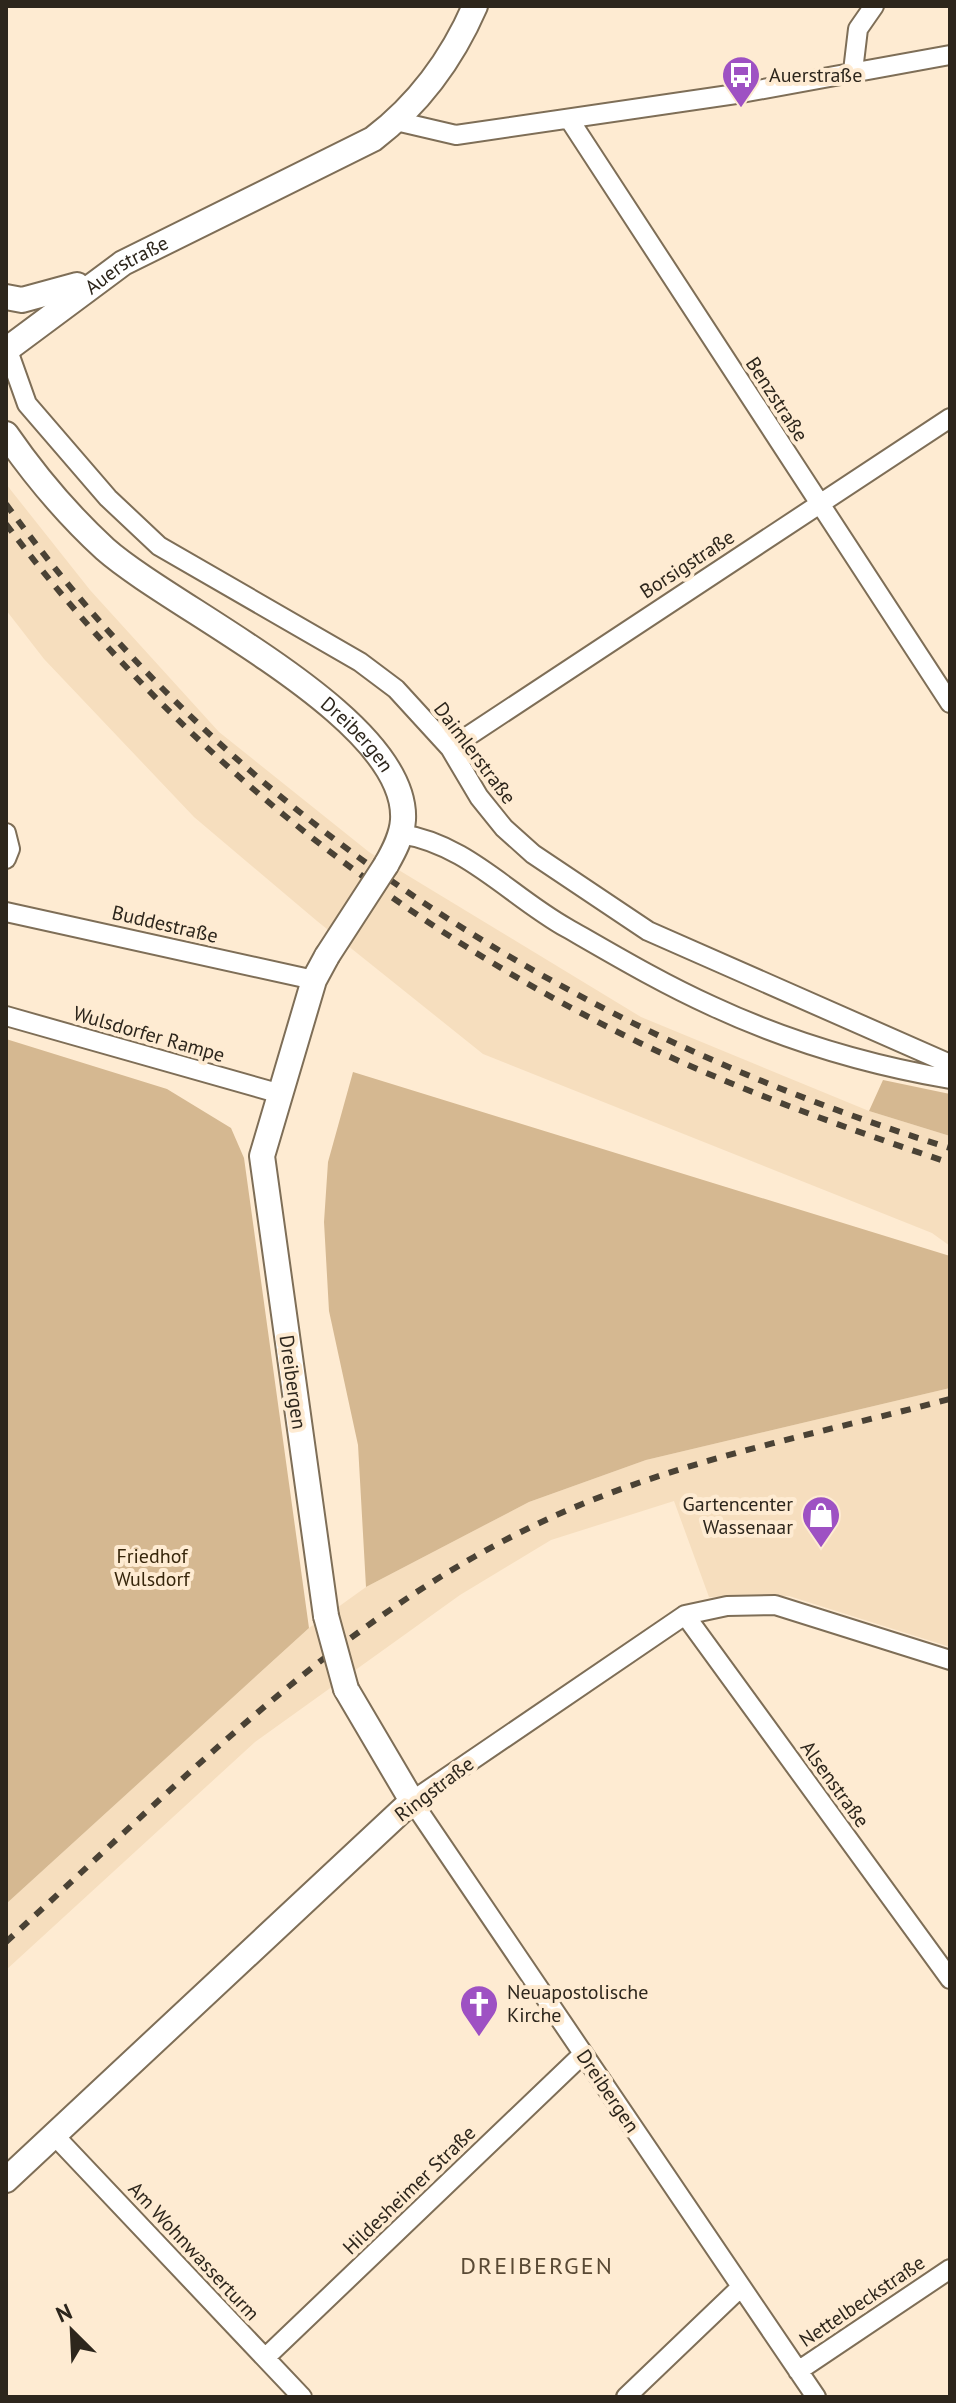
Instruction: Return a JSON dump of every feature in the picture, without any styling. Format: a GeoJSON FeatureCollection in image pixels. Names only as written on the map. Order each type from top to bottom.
{"type":"FeatureCollection","features":[{"type":"Feature","properties":{"kind":"street","name":"Auerstraße"},"geometry":{"type":"LineString","coordinates":[[6,348],[123,263],[360,146],[396,121],[447,62],[475,6]]}},
{"type":"Feature","properties":{"kind":"street"},"geometry":{"type":"LineString","coordinates":[[853,71],[858,29],[874,6]]}},
{"type":"Feature","properties":{"kind":"street"},"geometry":{"type":"LineString","coordinates":[[396,121],[456,135],[736,94],[950,55]]}},
{"type":"Feature","properties":{"kind":"street","name":"Benzstraße"},"geometry":{"type":"LineString","coordinates":[[569,119],[950,703]]}},
{"type":"Feature","properties":{"kind":"street"},"geometry":{"type":"LineString","coordinates":[[6,297],[22,300],[52,295],[123,263]]}},
{"type":"Feature","properties":{"kind":"street","name":"Daimlerstraße"},"geometry":{"type":"LineString","coordinates":[[6,348],[27,404],[108,498],[159,546],[360,662],[396,689],[450,748],[479,797],[504,828],[533,854],[648,931],[950,1064]]}},
{"type":"Feature","properties":{"kind":"street","name":"Borsigstraße"},"geometry":{"type":"LineString","coordinates":[[450,748],[950,418]]}},
{"type":"Feature","properties":{"kind":"street","name":"Dreibergen"},"geometry":{"type":"LineString","coordinates":[[6,434],[33,474],[106,550],[303,683],[360,732],[396,786],[403,819],[400,834],[386,865],[314,980],[262,1156],[326,1616],[346,1689],[412,1801],[816,2397]]}},
{"type":"Feature","properties":{"kind":"street"},"geometry":{"type":"LineString","coordinates":[[6,833],[10,849],[6,859]]}},
{"type":"Feature","properties":{"kind":"street"},"geometry":{"type":"LineString","coordinates":[[400,834],[427,837],[452,849],[564,926],[712,1006],[884,1067],[950,1079]]}},
{"type":"Feature","properties":{"kind":"street","name":"Buddestraße"},"geometry":{"type":"LineString","coordinates":[[6,912],[314,980]]}},
{"type":"Feature","properties":{"kind":"street","name":"Wulsdorfer Rampe"},"geometry":{"type":"LineString","coordinates":[[6,1016],[281,1094]]}},
{"type":"Feature","properties":{"kind":"street","name":"Ringstraße"},"geometry":{"type":"LineString","coordinates":[[6,2180],[412,1801],[685,1615],[727,1606],[775,1605],[950,1660]]}},
{"type":"Feature","properties":{"kind":"street","name":"Alsenstraße"},"geometry":{"type":"LineString","coordinates":[[685,1615],[950,1979]]}},
{"type":"Feature","properties":{"kind":"street","name":"Hildesheimer Straße"},"geometry":{"type":"LineString","coordinates":[[265,2358],[583,2054]]}},
{"type":"Feature","properties":{"kind":"street","name":"Am Wohnwasserturm"},"geometry":{"type":"LineString","coordinates":[[54,2135],[302,2397]]}},
{"type":"Feature","properties":{"kind":"street","name":"Nettelbeckstraße"},"geometry":{"type":"LineString","coordinates":[[798,2371],[950,2269]]}},
{"type":"Feature","properties":{"kind":"street"},"geometry":{"type":"LineString","coordinates":[[626,2397],[741,2287]]}},
{"type":"Feature","properties":{"kind":"shaded area"},"geometry":{"type":"Polygon","coordinates":[[[6,484],[90,590],[219,732],[369,852],[641,1017],[869,1111],[950,1136],[950,1246],[932,1233],[483,1054],[317,921],[194,817],[44,659],[6,610],[6,484]]]}},
{"type":"Feature","properties":{"kind":"shaded area"},"geometry":{"type":"Polygon","coordinates":[[[950,1388],[950,1647],[789,1596],[709,1597],[674,1501],[551,1540],[460,1595],[255,1742],[6,1970],[6,1904],[309,1628],[366,1587],[529,1502],[646,1460],[950,1388]]]}},
{"type":"Feature","properties":{"kind":"green space","name":"Friedhof Wulsdorf"},"geometry":{"type":"Polygon","coordinates":[[[6,1039],[167,1089],[231,1128],[244,1158],[309,1628],[6,1904],[6,1039]]]}},
{"type":"Feature","properties":{"kind":"green space"},"geometry":{"type":"Polygon","coordinates":[[[353,1072],[950,1256],[950,1388],[646,1460],[529,1502],[366,1587],[358,1445],[329,1311],[324,1222],[328,1162],[353,1072]]]}},
{"type":"Feature","properties":{"kind":"green space"},"geometry":{"type":"Polygon","coordinates":[[[883,1080],[950,1094],[950,1136],[869,1111],[883,1080]]]}},
{"type":"Feature","properties":{"kind":"railway"},"geometry":{"type":"LineString","coordinates":[[6,504],[98,619],[199,724],[308,819],[424,903],[548,978],[677,1044],[811,1100],[950,1148]]}},
{"type":"Feature","properties":{"kind":"railway"},"geometry":{"type":"LineString","coordinates":[[6,524],[65,599],[129,670],[196,737],[266,800],[341,860],[418,915],[498,966],[581,1013],[670,1057],[809,1114],[950,1163]]}},
{"type":"Feature","properties":{"kind":"railway"},"geometry":{"type":"LineString","coordinates":[[6,1942],[254,1716],[386,1613],[456,1568],[579,1505],[683,1468],[950,1399]]}},
{"type":"Feature","properties":{"kind":"place","name":"Auerstraße"},"geometry":{"type":"Point","coordinates":[741,109]}},
{"type":"Feature","properties":{"kind":"place","name":"Gartencenter Wassenaar"},"geometry":{"type":"Point","coordinates":[821,1549]}},
{"type":"Feature","properties":{"kind":"place","name":"Neuapostolische Kirche"},"geometry":{"type":"Point","coordinates":[479,2038]}},
{"type":"Feature","properties":{"kind":"district","name":"DREIBERGEN"},"geometry":{"type":"Point","coordinates":[537,2266]}}]}
